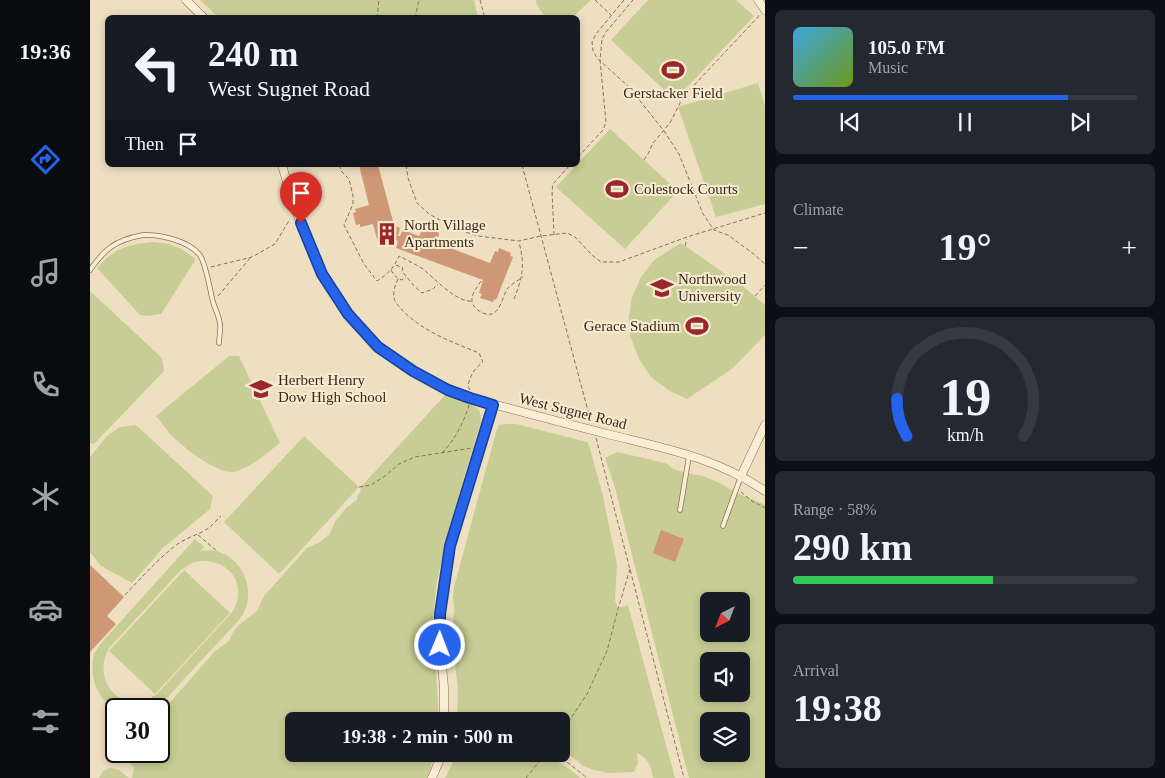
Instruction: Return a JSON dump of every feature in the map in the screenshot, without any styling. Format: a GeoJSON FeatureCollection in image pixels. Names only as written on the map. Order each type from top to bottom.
{"type":"FeatureCollection","features":[{"type":"Feature","properties":{"kind":"street"},"geometry":{"type":"LineString","coordinates":[[186,0],[201,15]]}},
{"type":"Feature","properties":{"kind":"street"},"geometry":{"type":"LineString","coordinates":[[759,0],[764,9]]}},
{"type":"Feature","properties":{"kind":"street","name":"West Sugnet Road"},"geometry":{"type":"LineString","coordinates":[[283,167],[294,206],[322,274],[348,314],[378,347],[413,371],[448,390],[471,395],[493,405],[690,454],[725,468],[765,491]]}},
{"type":"Feature","properties":{"kind":"street"},"geometry":{"type":"LineString","coordinates":[[444,712],[440,645],[440,614],[443,588],[450,546],[493,405]]}},
{"type":"Feature","properties":{"kind":"street"},"geometry":{"type":"LineString","coordinates":[[741,476],[765,424]]}},
{"type":"Feature","properties":{"kind":"street"},"geometry":{"type":"LineString","coordinates":[[432,778],[439,762]]}},
{"type":"Feature","properties":{"kind":"lane"},"geometry":{"type":"LineString","coordinates":[[90,270],[100,256],[110,247],[124,240],[143,235],[158,236],[189,245],[201,256],[205,269],[220,324],[219,343]]}},
{"type":"Feature","properties":{"kind":"lane"},"geometry":{"type":"LineString","coordinates":[[680,510],[690,454]]}},
{"type":"Feature","properties":{"kind":"lane"},"geometry":{"type":"LineString","coordinates":[[723,526],[741,476]]}},
{"type":"Feature","properties":{"kind":"path"},"geometry":{"type":"LineString","coordinates":[[377,15],[379,0]]}},
{"type":"Feature","properties":{"kind":"path"},"geometry":{"type":"LineString","coordinates":[[416,15],[419,0]]}},
{"type":"Feature","properties":{"kind":"path"},"geometry":{"type":"LineString","coordinates":[[480,0],[484,15]]}},
{"type":"Feature","properties":{"kind":"path"},"geometry":{"type":"LineString","coordinates":[[595,0],[611,16]]}},
{"type":"Feature","properties":{"kind":"path"},"geometry":{"type":"LineString","coordinates":[[624,0],[596,34],[592,42],[593,51],[629,87],[664,131],[679,154],[703,214],[714,230],[728,235],[765,264]]}},
{"type":"Feature","properties":{"kind":"path"},"geometry":{"type":"LineString","coordinates":[[580,155],[602,130],[606,122],[600,60],[602,39],[633,0]]}},
{"type":"Feature","properties":{"kind":"path"},"geometry":{"type":"LineString","coordinates":[[644,160],[653,143],[673,119],[684,97],[758,17],[760,11],[764,9]]}},
{"type":"Feature","properties":{"kind":"path"},"geometry":{"type":"LineString","coordinates":[[340,167],[349,179],[353,196],[353,204],[344,225],[364,264],[377,281],[391,270],[398,256],[415,264],[456,296],[468,301],[472,300]]}},
{"type":"Feature","properties":{"kind":"path"},"geometry":{"type":"LineString","coordinates":[[406,167],[408,178],[417,202],[429,214],[456,229],[478,236],[519,241],[567,233],[576,237],[601,262],[619,262],[765,213]]}},
{"type":"Feature","properties":{"kind":"path"},"geometry":{"type":"LineString","coordinates":[[523,167],[594,431],[684,778]]}},
{"type":"Feature","properties":{"kind":"path"},"geometry":{"type":"LineString","coordinates":[[554,235],[553,184],[568,167]]}},
{"type":"Feature","properties":{"kind":"path"},"geometry":{"type":"LineString","coordinates":[[205,269],[252,257],[275,244],[290,218],[294,206]]}},
{"type":"Feature","properties":{"kind":"path"},"geometry":{"type":"LineString","coordinates":[[685,246],[687,238]]}},
{"type":"Feature","properties":{"kind":"path"},"geometry":{"type":"LineString","coordinates":[[514,299],[522,277],[523,257],[519,241]]}},
{"type":"Feature","properties":{"kind":"path"},"geometry":{"type":"LineString","coordinates":[[213,302],[252,257]]}},
{"type":"Feature","properties":{"kind":"path"},"geometry":{"type":"LineString","coordinates":[[395,264],[403,268],[402,271],[422,293],[433,289],[439,284]]}},
{"type":"Feature","properties":{"kind":"path"},"geometry":{"type":"LineString","coordinates":[[391,270],[398,279],[402,280],[407,276]]}},
{"type":"Feature","properties":{"kind":"path"},"geometry":{"type":"LineString","coordinates":[[481,282],[473,294],[473,305],[482,312],[491,313],[500,309],[507,290],[522,277]]}},
{"type":"Feature","properties":{"kind":"path"},"geometry":{"type":"LineString","coordinates":[[398,279],[394,290],[395,301],[407,314],[422,326],[442,337],[479,353],[483,362],[477,367],[468,386],[471,395],[465,418],[441,454]]}},
{"type":"Feature","properties":{"kind":"path"},"geometry":{"type":"LineString","coordinates":[[755,296],[765,285]]}},
{"type":"Feature","properties":{"kind":"path"},"geometry":{"type":"LineString","coordinates":[[359,487],[370,485],[400,464],[414,457],[480,446]]}},
{"type":"Feature","properties":{"kind":"path"},"geometry":{"type":"LineString","coordinates":[[737,488],[752,501],[765,508]]}},
{"type":"Feature","properties":{"kind":"path"},"geometry":{"type":"LineString","coordinates":[[125,595],[175,546],[210,527],[221,516]]}},
{"type":"Feature","properties":{"kind":"path"},"geometry":{"type":"LineString","coordinates":[[197,534],[218,552]]}},
{"type":"Feature","properties":{"kind":"path"},"geometry":{"type":"LineString","coordinates":[[570,720],[587,694],[607,651],[630,569]]}},
{"type":"Feature","properties":{"kind":"path"},"geometry":{"type":"LineString","coordinates":[[526,778],[539,762]]}},
{"type":"Feature","properties":{"kind":"path"},"geometry":{"type":"LineString","coordinates":[[567,762],[587,778]]}},
{"type":"Feature","properties":{"kind":"green space"},"geometry":{"type":"Polygon","coordinates":[[[200,0],[474,0],[478,15],[216,15],[200,0]]]}},
{"type":"Feature","properties":{"kind":"green space"},"geometry":{"type":"Polygon","coordinates":[[[536,0],[591,0],[575,15],[544,15],[536,0]]]}},
{"type":"Feature","properties":{"kind":"green space","name":"Gerstacker Field"},"geometry":{"type":"Polygon","coordinates":[[[648,0],[736,0],[754,16],[675,100],[611,40],[648,0]]]}},
{"type":"Feature","properties":{"kind":"green space"},"geometry":{"type":"Polygon","coordinates":[[[758,83],[765,106],[765,204],[716,217],[678,107],[758,83]]]}},
{"type":"Feature","properties":{"kind":"green space","name":"Colestock Courts"},"geometry":{"type":"Polygon","coordinates":[[[610,129],[678,191],[625,249],[556,187],[575,167],[580,167],[580,161],[610,129]]]}},
{"type":"Feature","properties":{"kind":"green space"},"geometry":{"type":"Polygon","coordinates":[[[154,242],[169,244],[196,259],[161,314],[140,315],[97,268],[122,248],[154,242]]]}},
{"type":"Feature","properties":{"kind":"green space","name":"Gerace Stadium"},"geometry":{"type":"Polygon","coordinates":[[[681,243],[745,288],[765,305],[765,335],[732,369],[687,399],[668,390],[650,376],[639,359],[630,336],[629,316],[632,297],[641,277],[654,260],[681,243]]]}},
{"type":"Feature","properties":{"kind":"green space"},"geometry":{"type":"Polygon","coordinates":[[[90,291],[162,358],[164,371],[94,444],[90,443],[90,291]]]}},
{"type":"Feature","properties":{"kind":"green space"},"geometry":{"type":"Polygon","coordinates":[[[229,356],[239,356],[280,443],[250,465],[231,472],[216,468],[190,451],[170,434],[156,416],[229,356]]]}},
{"type":"Feature","properties":{"kind":"green space"},"geometry":{"type":"Polygon","coordinates":[[[445,395],[467,403],[480,412],[481,421],[462,484],[436,587],[433,623],[438,712],[285,712],[285,762],[432,762],[427,778],[132,778],[134,768],[130,763],[170,763],[170,702],[215,651],[229,641],[233,632],[240,624],[257,611],[264,596],[307,548],[329,535],[335,522],[346,508],[357,500],[360,488],[445,395]]]}},
{"type":"Feature","properties":{"kind":"green space"},"geometry":{"type":"Polygon","coordinates":[[[516,424],[587,442],[589,445],[602,492],[617,564],[615,600],[618,608],[628,605],[675,778],[653,778],[649,763],[637,753],[638,763],[634,772],[608,773],[583,766],[570,755],[570,712],[457,712],[458,689],[452,637],[454,587],[499,425],[516,424]]]}},
{"type":"Feature","properties":{"kind":"green space"},"geometry":{"type":"Polygon","coordinates":[[[136,425],[213,496],[210,509],[163,548],[132,583],[101,566],[90,552],[90,457],[107,436],[120,427],[136,425]]]}},
{"type":"Feature","properties":{"kind":"green space"},"geometry":{"type":"Polygon","coordinates":[[[304,436],[359,487],[279,574],[224,522],[304,436]]]}},
{"type":"Feature","properties":{"kind":"green space"},"geometry":{"type":"Polygon","coordinates":[[[617,452],[668,464],[671,468],[703,476],[765,505],[765,778],[689,778],[615,488],[605,458],[617,452]]]}},
{"type":"Feature","properties":{"kind":"green space"},"geometry":{"type":"Polygon","coordinates":[[[195,539],[204,547],[200,551],[214,551],[226,555],[236,563],[243,573],[247,585],[248,598],[245,610],[238,621],[167,698],[149,698],[158,693],[233,611],[238,597],[238,587],[236,580],[228,569],[215,563],[201,561],[194,562],[181,570],[109,648],[104,661],[104,673],[107,684],[114,693],[122,698],[105,698],[105,701],[96,687],[92,665],[93,658],[99,647],[195,539]]]}},
{"type":"Feature","properties":{"kind":"green space"},"geometry":{"type":"Polygon","coordinates":[[[184,570],[230,613],[155,694],[109,651],[184,570]]]}},
{"type":"Feature","properties":{"kind":"green space"},"geometry":{"type":"Polygon","coordinates":[[[453,762],[558,762],[580,778],[445,778],[453,762]]]}},
{"type":"Feature","properties":{"kind":"green space"},"geometry":{"type":"Polygon","coordinates":[[[110,768],[119,770],[129,778],[99,778],[103,771],[110,768]]]}},
{"type":"Feature","properties":{"kind":"building","name":"North Village Apartments"},"geometry":{"type":"Polygon","coordinates":[[[360,167],[379,167],[394,225],[400,228],[398,236],[400,236],[403,230],[419,236],[424,226],[428,228],[429,225],[436,228],[435,231],[439,233],[437,243],[490,263],[495,251],[498,252],[499,248],[511,253],[510,256],[513,257],[496,300],[494,299],[493,302],[480,298],[482,294],[479,293],[483,280],[396,248],[398,241],[390,238],[388,244],[380,241],[377,239],[373,224],[360,227],[360,224],[356,225],[353,213],[356,212],[355,209],[369,205],[360,167]]]}},
{"type":"Feature","properties":{"kind":"building"},"geometry":{"type":"Polygon","coordinates":[[[661,530],[684,539],[675,562],[653,553],[661,530]]]}},
{"type":"Feature","properties":{"kind":"building"},"geometry":{"type":"Polygon","coordinates":[[[90,565],[124,597],[107,616],[116,624],[90,652],[90,565]]]}},
{"type":"Feature","properties":{"kind":"place","name":"Gerstacker Field"},"geometry":{"type":"Point","coordinates":[673,70]}},
{"type":"Feature","properties":{"kind":"place","name":"Colestock Courts"},"geometry":{"type":"Point","coordinates":[617,189]}},
{"type":"Feature","properties":{"kind":"place","name":"North Village Apartments"},"geometry":{"type":"Point","coordinates":[387,234]}},
{"type":"Feature","properties":{"kind":"place","name":"Northwood University"},"geometry":{"type":"Point","coordinates":[662,288]}},
{"type":"Feature","properties":{"kind":"place","name":"Gerace Stadium"},"geometry":{"type":"Point","coordinates":[697,326]}},
{"type":"Feature","properties":{"kind":"place","name":"Herbert Henry Dow High School"},"geometry":{"type":"Point","coordinates":[261,389]}},
{"type":"Feature","properties":{"kind":"route"},"geometry":{"type":"LineString","coordinates":[[301,223],[322,274],[348,314],[378,347],[413,371],[448,390],[493,405],[450,546],[440,614],[440,645]]}}]}
